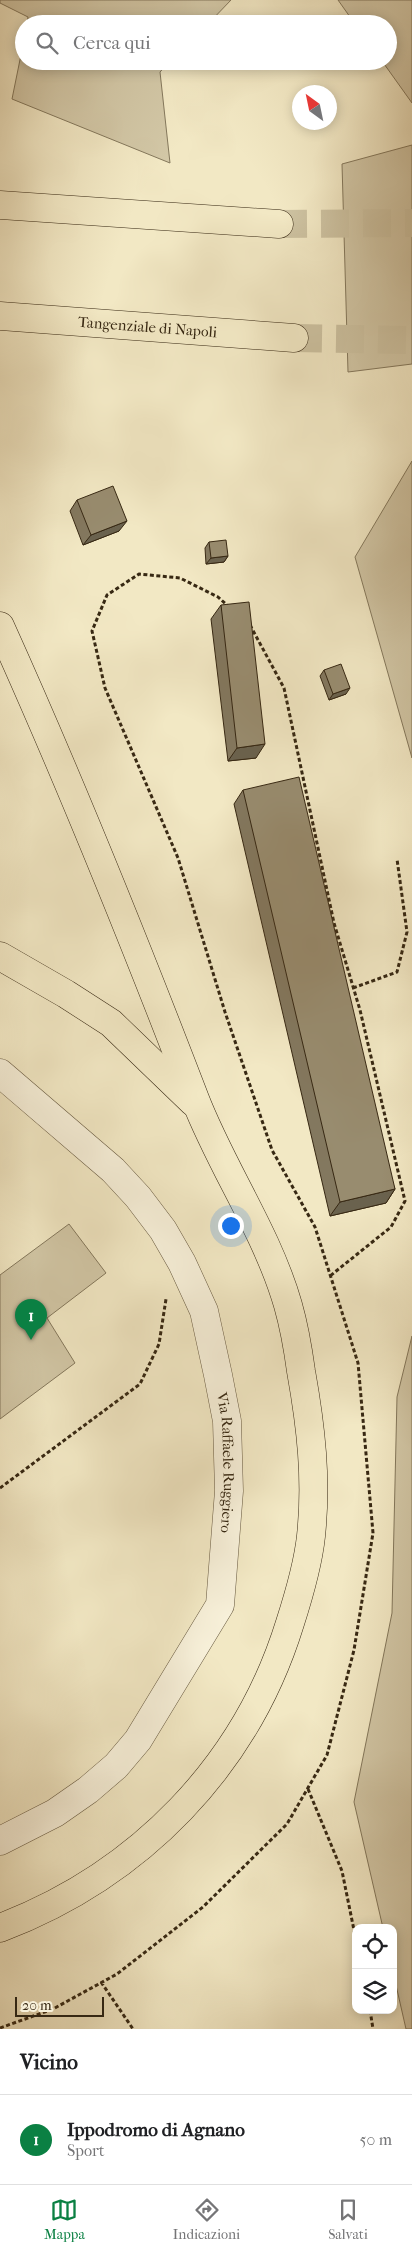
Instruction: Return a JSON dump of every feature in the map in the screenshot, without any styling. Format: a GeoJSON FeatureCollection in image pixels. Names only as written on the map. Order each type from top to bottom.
{"type":"FeatureCollection","features":[{"type":"Feature","properties":{"kind":"highway"},"geometry":{"type":"LineString","coordinates":[[0,205],[279,224]]}},
{"type":"Feature","properties":{"kind":"highway","name":"Tangenziale di Napoli"},"geometry":{"type":"LineString","coordinates":[[0,316],[294,338]]}},
{"type":"Feature","properties":{"kind":"highway"},"geometry":{"type":"LineString","coordinates":[[0,626],[144,964],[199,1108],[278,1274],[291,1316],[313,1436],[311,1538],[297,1601],[281,1654],[256,1710],[239,1737],[195,1796],[129,1858],[85,1888],[0,1928]]}},
{"type":"Feature","properties":{"kind":"highway"},"geometry":{"type":"LineString","coordinates":[[0,956],[66,994],[111,1023],[199,1108]]}},
{"type":"Feature","properties":{"kind":"lane","name":"Via Raffaele Ruggiero"},"geometry":{"type":"LineString","coordinates":[[0,1073],[113,1170],[163,1230],[182,1263],[204,1311],[220,1384],[227,1421],[228,1491],[220,1605],[138,1740],[116,1766],[88,1790],[55,1813],[0,1841]]}},
{"type":"Feature","properties":{"kind":"path"},"geometry":{"type":"LineString","coordinates":[[231,608],[218,597],[180,578],[139,574],[107,595],[92,630],[105,688],[178,858],[225,1012],[272,1150],[315,1227],[330,1276],[391,1227],[405,1201],[353,988],[332,913],[284,688],[250,625],[244,620]]}},
{"type":"Feature","properties":{"kind":"path"},"geometry":{"type":"LineString","coordinates":[[353,988],[397,972],[407,932],[397,859]]}},
{"type":"Feature","properties":{"kind":"path"},"geometry":{"type":"LineString","coordinates":[[0,1488],[140,1384],[159,1344],[166,1291]]}},
{"type":"Feature","properties":{"kind":"path"},"geometry":{"type":"LineString","coordinates":[[308,1788],[342,1871],[353,1924]]}},
{"type":"Feature","properties":{"kind":"path"},"geometry":{"type":"LineString","coordinates":[[101,1982],[130,2021],[133,2029]]}},
{"type":"Feature","properties":{"kind":"path"},"geometry":{"type":"LineString","coordinates":[[371,2014],[373,2029]]}},
{"type":"Feature","properties":{"kind":"shaded area"},"geometry":{"type":"Polygon","coordinates":[[[0,0],[231,0],[217,15],[24,15],[0,3],[0,0]]]}},
{"type":"Feature","properties":{"kind":"shaded area"},"geometry":{"type":"Polygon","coordinates":[[[338,0],[412,0],[412,103],[388,70],[397,70],[397,15],[349,15],[338,0]]]}},
{"type":"Feature","properties":{"kind":"shaded area"},"geometry":{"type":"Polygon","coordinates":[[[18,70],[162,70],[160,72],[170,163],[12,99],[18,70]]]}},
{"type":"Feature","properties":{"kind":"shaded area"},"geometry":{"type":"Polygon","coordinates":[[[412,145],[412,364],[348,372],[342,164],[412,145]]]}},
{"type":"Feature","properties":{"kind":"shaded area"},"geometry":{"type":"Polygon","coordinates":[[[412,461],[412,758],[355,557],[412,461]]]}},
{"type":"Feature","properties":{"kind":"shaded area"},"geometry":{"type":"Polygon","coordinates":[[[69,1224],[106,1273],[47,1318],[75,1363],[0,1419],[0,1275],[69,1224]]]}},
{"type":"Feature","properties":{"kind":"shaded area"},"geometry":{"type":"Polygon","coordinates":[[[412,1336],[412,2029],[406,2029],[397,1990],[397,1924],[382,1924],[354,1802],[392,1613],[397,1397],[412,1336]]]}},
{"type":"Feature","properties":{"kind":"building"},"geometry":{"type":"Polygon","coordinates":[[[113,486],[127,521],[91,535],[77,500],[113,486]]]}},
{"type":"Feature","properties":{"kind":"building"},"geometry":{"type":"Polygon","coordinates":[[[226,540],[228,556],[211,558],[209,542],[226,540]]]}},
{"type":"Feature","properties":{"kind":"building"},"geometry":{"type":"Polygon","coordinates":[[[249,602],[265,744],[237,748],[221,605],[249,602]]]}},
{"type":"Feature","properties":{"kind":"building"},"geometry":{"type":"Polygon","coordinates":[[[341,664],[350,688],[333,694],[324,670],[341,664]]]}},
{"type":"Feature","properties":{"kind":"building"},"geometry":{"type":"Polygon","coordinates":[[[299,777],[395,1189],[340,1202],[243,790],[299,777]]]}},
{"type":"Feature","properties":{"kind":"tunnel"},"geometry":{"type":"LineString","coordinates":[[279,224],[412,223]]}},
{"type":"Feature","properties":{"kind":"tunnel"},"geometry":{"type":"LineString","coordinates":[[294,338],[412,340]]}},
{"type":"Feature","properties":{"kind":"place","name":"Ippodromo di Agnano"},"geometry":{"type":"Point","coordinates":[31,1340]}}]}
